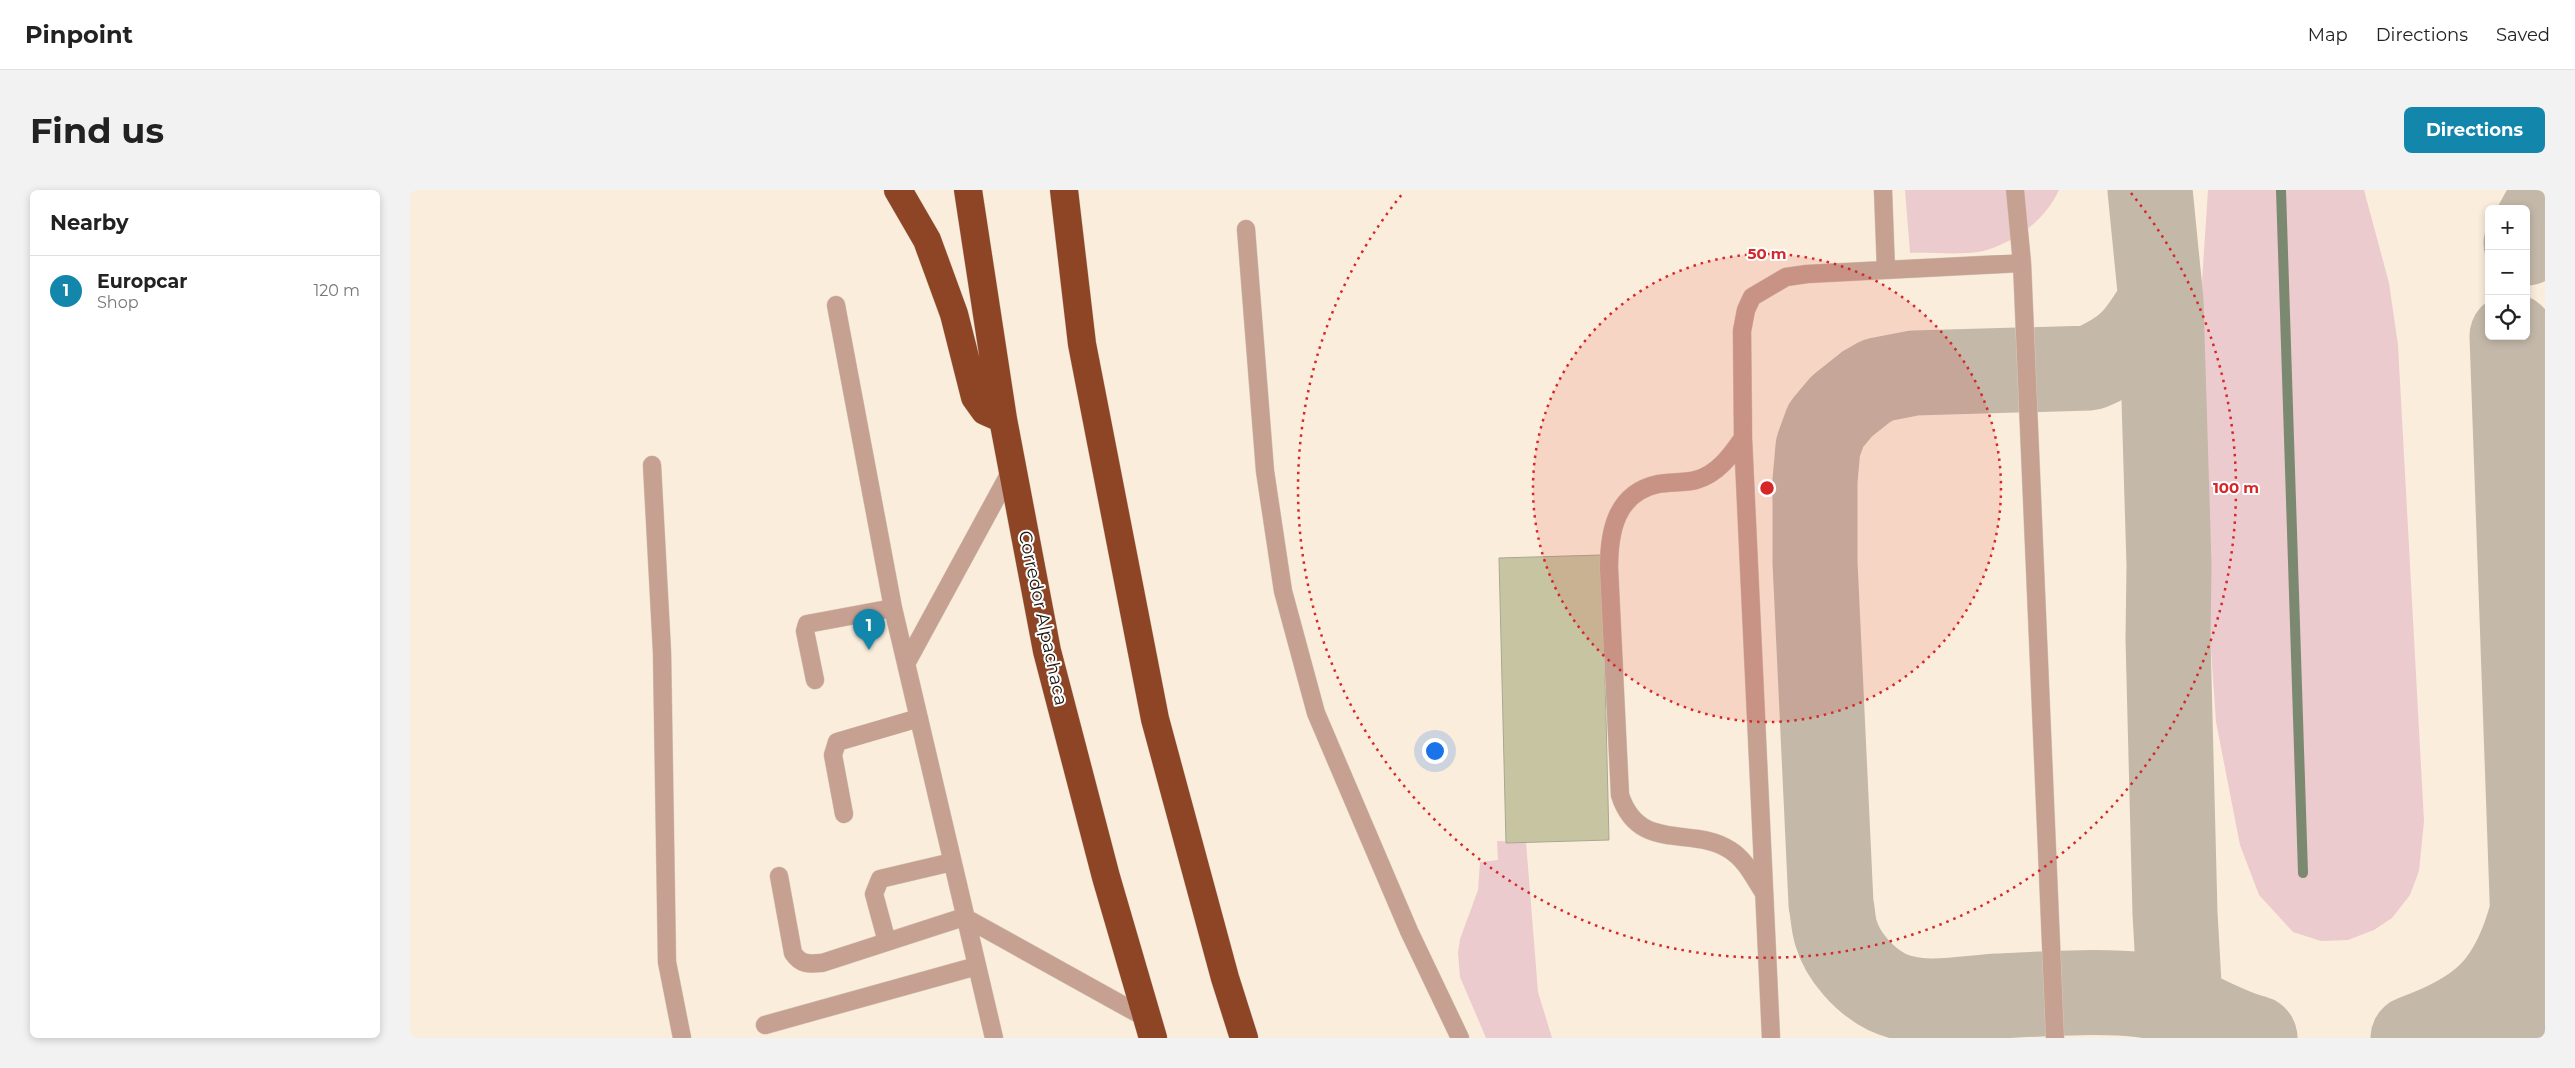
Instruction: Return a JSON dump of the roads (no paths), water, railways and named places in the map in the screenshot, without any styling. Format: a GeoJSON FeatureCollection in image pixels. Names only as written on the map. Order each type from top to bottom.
{"type":"FeatureCollection","features":[{"type":"Feature","properties":{"kind":"highway"},"geometry":{"type":"LineString","coordinates":[[898,190],[927,240],[954,314],[975,397],[985,410],[1003,419]]}},
{"type":"Feature","properties":{"kind":"highway","name":"Corredor Alpachaca"},"geometry":{"type":"LineString","coordinates":[[968,190],[1003,419],[1047,651],[1150,1028]]}},
{"type":"Feature","properties":{"kind":"highway"},"geometry":{"type":"LineString","coordinates":[[1064,190],[1082,344],[1155,719],[1225,978],[1244,1038]]}},
{"type":"Feature","properties":{"kind":"lane"},"geometry":{"type":"LineString","coordinates":[[1884,190],[1886,270]]}},
{"type":"Feature","properties":{"kind":"lane"},"geometry":{"type":"LineString","coordinates":[[2015,190],[2022,263],[2055,1038]]}},
{"type":"Feature","properties":{"kind":"lane"},"geometry":{"type":"LineString","coordinates":[[1246,229],[1265,471],[1283,591],[1316,713],[1386,878],[1460,1038]]}},
{"type":"Feature","properties":{"kind":"lane"},"geometry":{"type":"LineString","coordinates":[[1771,1038],[1743,438],[1742,331],[1746,310],[1752,296],[1786,277],[1807,274],[2022,263]]}},
{"type":"Feature","properties":{"kind":"lane"},"geometry":{"type":"LineString","coordinates":[[836,305],[893,608],[920,718],[964,917],[994,1038]]}},
{"type":"Feature","properties":{"kind":"lane"},"geometry":{"type":"LineString","coordinates":[[1743,438],[1727,460],[1713,472],[1696,480],[1658,484],[1642,489],[1625,502],[1615,517],[1609,541],[1609,568],[1620,795],[1624,808],[1637,822],[1653,832],[1675,838],[1714,842],[1729,850],[1742,860],[1764,894]]}},
{"type":"Feature","properties":{"kind":"lane"},"geometry":{"type":"LineString","coordinates":[[652,465],[662,652],[667,962],[682,1038]]}},
{"type":"Feature","properties":{"kind":"lane"},"geometry":{"type":"LineString","coordinates":[[907,662],[1012,469]]}},
{"type":"Feature","properties":{"kind":"lane"},"geometry":{"type":"LineString","coordinates":[[814,680],[805,631],[807,624],[893,608]]}},
{"type":"Feature","properties":{"kind":"lane"},"geometry":{"type":"LineString","coordinates":[[844,814],[833,755],[837,742],[920,718]]}},
{"type":"Feature","properties":{"kind":"lane"},"geometry":{"type":"LineString","coordinates":[[886,942],[874,894],[880,879],[952,862]]}},
{"type":"Feature","properties":{"kind":"lane"},"geometry":{"type":"LineString","coordinates":[[778,876],[793,953],[798,961],[808,964],[822,963],[964,917],[1150,1028]]}},
{"type":"Feature","properties":{"kind":"lane"},"geometry":{"type":"LineString","coordinates":[[765,1025],[977,966]]}},
{"type":"Feature","properties":{"kind":"waterway"},"geometry":{"type":"LineString","coordinates":[[2281,190],[2303,873]]}},
{"type":"Feature","properties":{"kind":"place","name":"Europcar"},"geometry":{"type":"Point","coordinates":[869,650]}}]}
